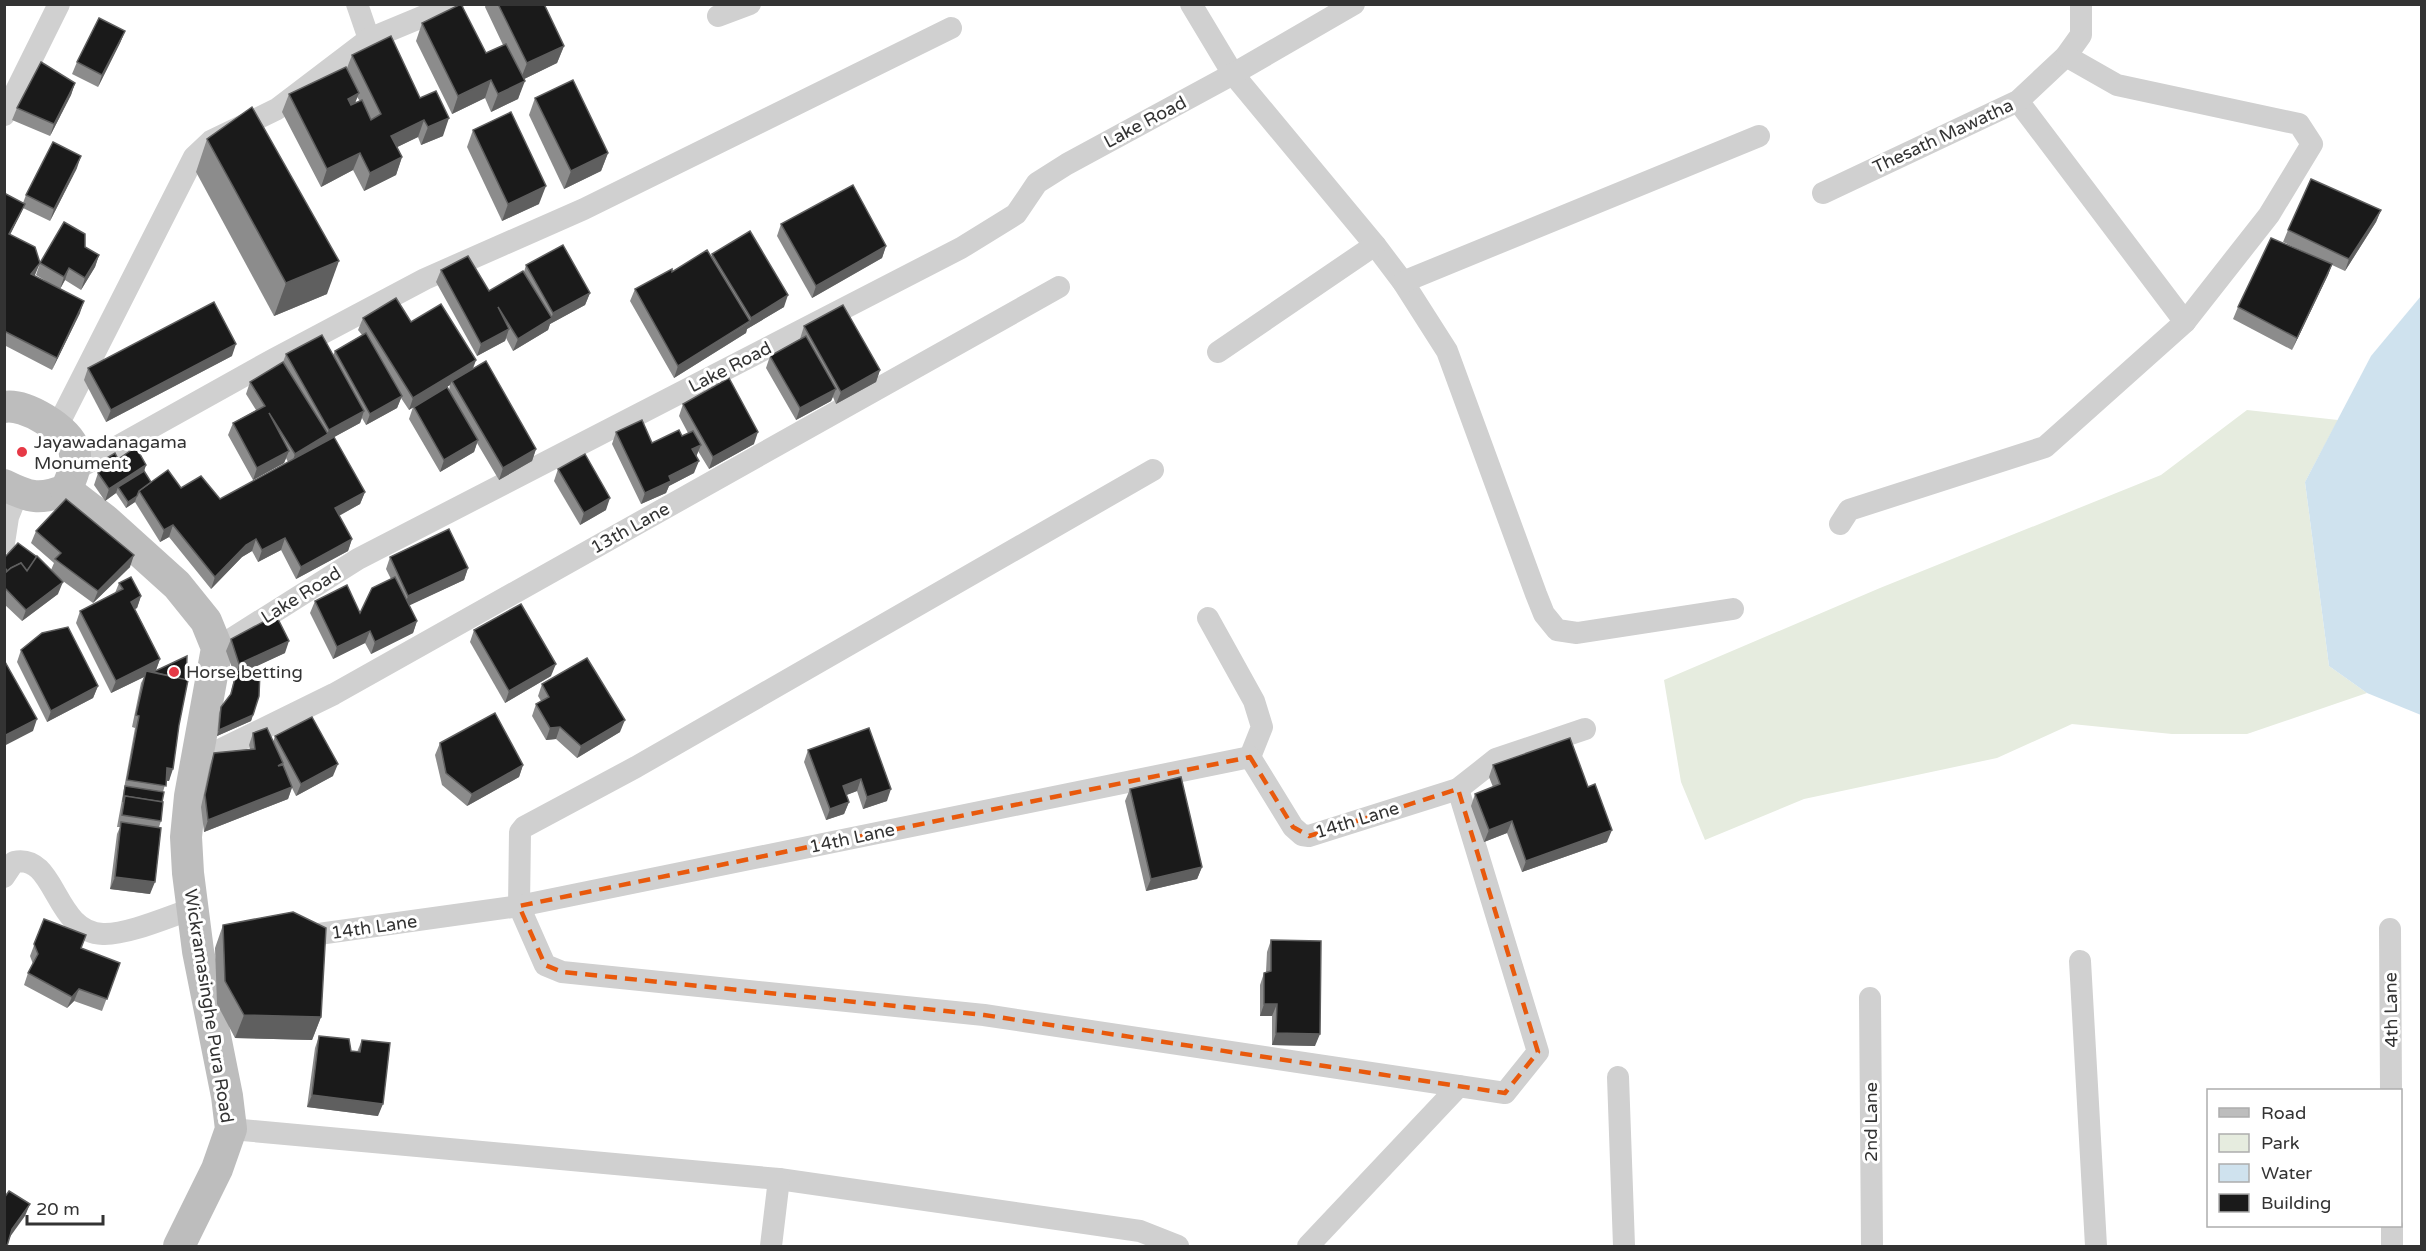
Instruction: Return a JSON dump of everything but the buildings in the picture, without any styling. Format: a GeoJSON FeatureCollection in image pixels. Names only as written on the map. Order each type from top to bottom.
{"type":"FeatureCollection","features":[{"type":"Feature","properties":{"kind":"street"},"geometry":{"type":"LineString","coordinates":[[4,115],[59,4]]}},
{"type":"Feature","properties":{"kind":"street"},"geometry":{"type":"LineString","coordinates":[[357,4],[369,39]]}},
{"type":"Feature","properties":{"kind":"street"},"geometry":{"type":"LineString","coordinates":[[57,427],[194,157],[211,141],[278,109],[369,39],[453,4]]}},
{"type":"Feature","properties":{"kind":"street"},"geometry":{"type":"LineString","coordinates":[[718,16],[750,4]]}},
{"type":"Feature","properties":{"kind":"street"},"geometry":{"type":"LineString","coordinates":[[1191,4],[1233,74],[1375,245],[1403,282],[1447,351],[1536,594],[1544,614],[1557,630],[1577,633],[1733,609]]}},
{"type":"Feature","properties":{"kind":"street","name":"Lake Road"},"geometry":{"type":"LineString","coordinates":[[217,648],[358,559],[962,248],[1016,214],[1037,183],[1067,164],[1233,74],[1354,4]]}},
{"type":"Feature","properties":{"kind":"street","name":"Thesath Mawatha"},"geometry":{"type":"LineString","coordinates":[[1823,193],[2018,101],[2066,56],[2081,36],[2081,4]]}},
{"type":"Feature","properties":{"kind":"street"},"geometry":{"type":"LineString","coordinates":[[4,543],[11,489],[24,495],[47,497],[71,480],[274,359],[425,279],[584,209],[951,28]]}},
{"type":"Feature","properties":{"kind":"street"},"geometry":{"type":"LineString","coordinates":[[1840,524],[1849,510],[2045,447],[2186,321],[2269,216],[2312,144],[2300,124],[2117,85],[2066,56]]}},
{"type":"Feature","properties":{"kind":"street"},"geometry":{"type":"LineString","coordinates":[[2018,101],[2186,321]]}},
{"type":"Feature","properties":{"kind":"street"},"geometry":{"type":"LineString","coordinates":[[1403,282],[1760,136]]}},
{"type":"Feature","properties":{"kind":"street"},"geometry":{"type":"LineString","coordinates":[[1218,352],[1375,245]]}},
{"type":"Feature","properties":{"kind":"street","name":"13th Lane"},"geometry":{"type":"LineString","coordinates":[[197,761],[334,694],[1059,287]]}},
{"type":"Feature","properties":{"kind":"street"},"geometry":{"type":"LineString","coordinates":[[4,407],[10,406],[36,414],[57,427],[74,448],[71,480],[105,520],[177,585],[206,621],[217,648]]}},
{"type":"Feature","properties":{"kind":"street"},"geometry":{"type":"LineString","coordinates":[[1153,470],[636,767],[524,827],[520,832],[519,906],[545,965],[562,972],[984,1015],[1505,1093],[1538,1052],[1458,789],[1496,759],[1586,729]]}},
{"type":"Feature","properties":{"kind":"street"},"geometry":{"type":"LineString","coordinates":[[1208,618],[1254,701],[1262,727],[1250,757]]}},
{"type":"Feature","properties":{"kind":"street","name":"Wickramasinghe Pura Road"},"geometry":{"type":"LineString","coordinates":[[179,1246],[217,1169],[231,1129],[209,949],[192,909],[186,837],[217,648]]}},
{"type":"Feature","properties":{"kind":"street","name":"14th Lane"},"geometry":{"type":"LineString","coordinates":[[276,940],[519,906],[1250,757],[1293,827],[1302,835],[1309,836],[1458,789]]}},
{"type":"Feature","properties":{"kind":"street"},"geometry":{"type":"LineString","coordinates":[[4,877],[14,862],[25,860],[33,863],[40,869],[68,916],[90,932],[116,933],[192,909]]}},
{"type":"Feature","properties":{"kind":"street","name":"4th Lane"},"geometry":{"type":"LineString","coordinates":[[2390,930],[2391,1089]]}},
{"type":"Feature","properties":{"kind":"street"},"geometry":{"type":"LineString","coordinates":[[2080,961],[2096,1246]]}},
{"type":"Feature","properties":{"kind":"street","name":"2nd Lane"},"geometry":{"type":"LineString","coordinates":[[1870,998],[1872,1246]]}},
{"type":"Feature","properties":{"kind":"street"},"geometry":{"type":"LineString","coordinates":[[1618,1077],[1624,1246]]}},
{"type":"Feature","properties":{"kind":"street"},"geometry":{"type":"LineString","coordinates":[[1308,1246],[1459,1086]]}},
{"type":"Feature","properties":{"kind":"street"},"geometry":{"type":"LineString","coordinates":[[231,1129],[779,1179],[1140,1231],[1178,1246]]}},
{"type":"Feature","properties":{"kind":"street"},"geometry":{"type":"LineString","coordinates":[[771,1246],[779,1179]]}},
{"type":"Feature","properties":{"kind":"street"},"geometry":{"type":"LineString","coordinates":[[2392,1227],[2392,1246]]}},
{"type":"Feature","properties":{"kind":"highlighted area"},"geometry":{"type":"Polygon","coordinates":[[[1250,757],[1293,827],[1309,836],[1458,789],[1538,1052],[1505,1093],[984,1015],[562,972],[545,965],[519,906],[1250,757]]]}},
{"type":"Feature","properties":{"kind":"green space"},"geometry":{"type":"Polygon","coordinates":[[[2247,410],[2338,420],[2305,482],[2329,666],[2367,693],[2247,734],[2172,734],[2072,724],[1997,758],[1804,799],[1705,840],[1681,782],[1664,680],[1880,588],[2161,475],[2247,410]]]}},
{"type":"Feature","properties":{"kind":"water"},"geometry":{"type":"Polygon","coordinates":[[[2421,296],[2421,715],[2367,693],[2329,666],[2305,482],[2371,356],[2421,296]]]}},
{"type":"Feature","properties":{"kind":"place","name":"Jayawadanagama Monument"},"geometry":{"type":"Point","coordinates":[22,452]}},
{"type":"Feature","properties":{"kind":"place","name":"Horse betting"},"geometry":{"type":"Point","coordinates":[174,672]}}]}
